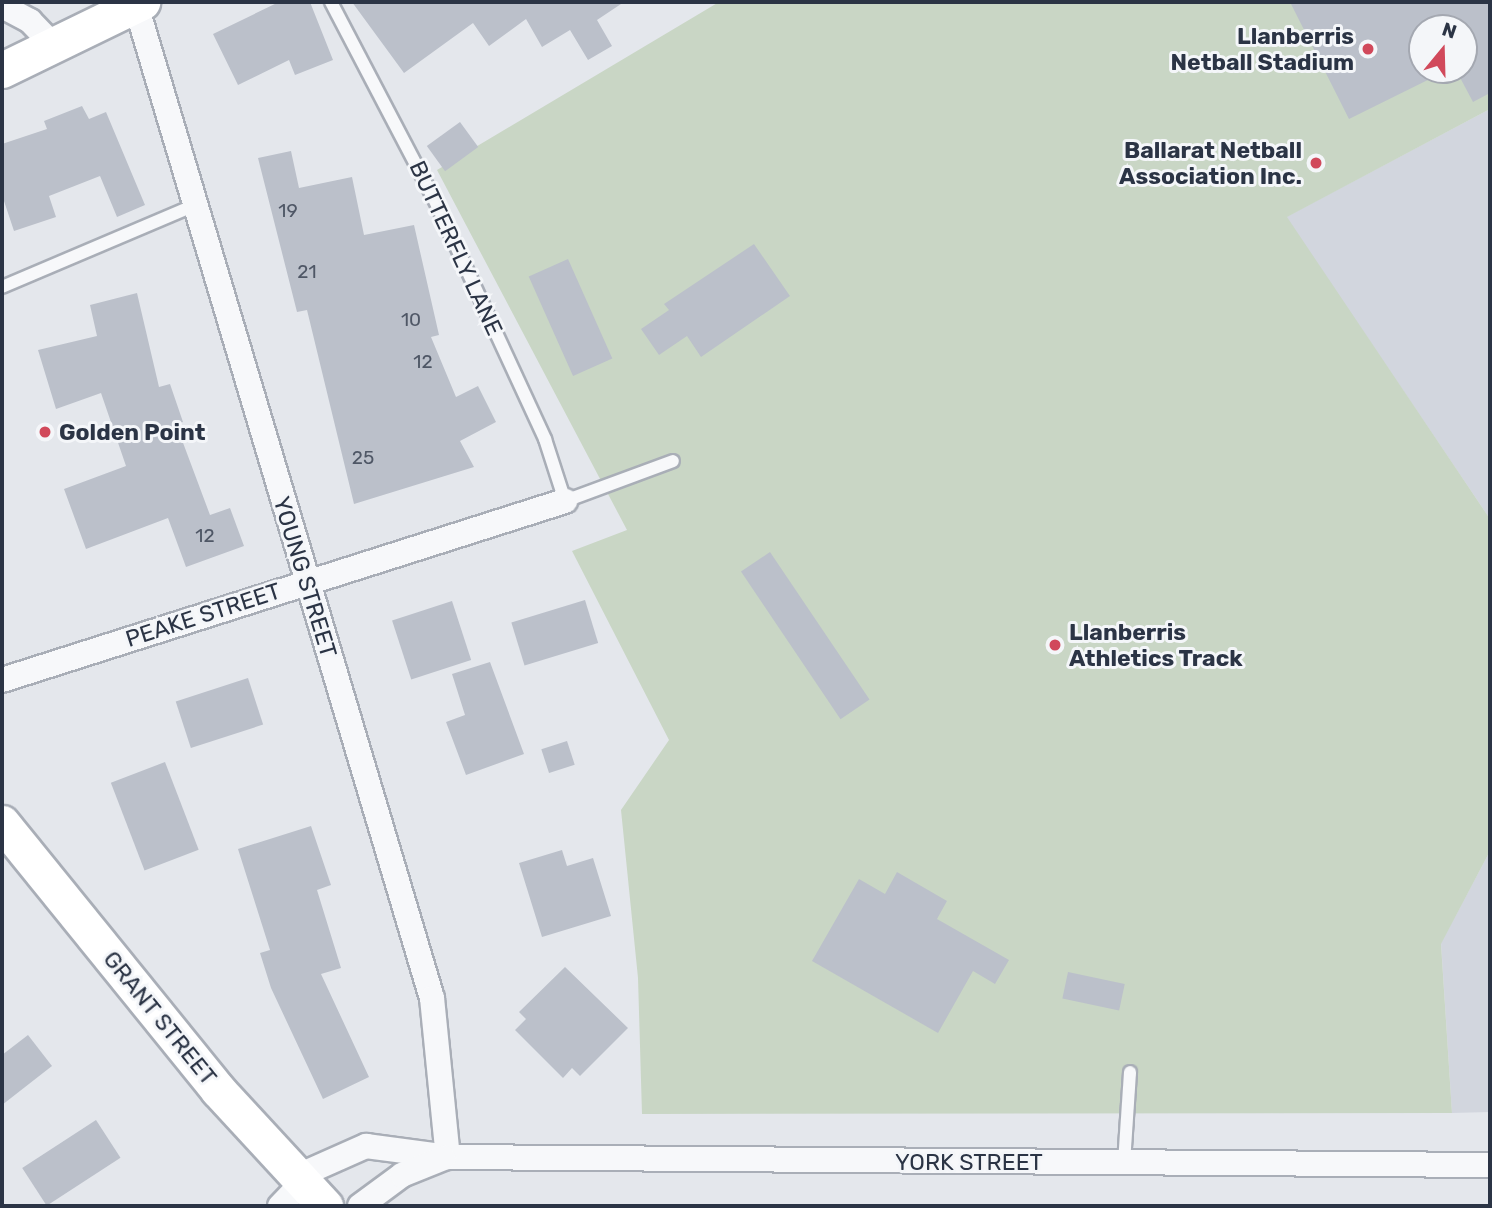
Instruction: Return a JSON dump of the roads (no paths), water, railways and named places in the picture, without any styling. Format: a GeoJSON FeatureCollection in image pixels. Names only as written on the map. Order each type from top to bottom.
{"type":"FeatureCollection","features":[{"type":"Feature","properties":{"kind":"main road"},"geometry":{"type":"LineString","coordinates":[[2,70],[137,3]]}},
{"type":"Feature","properties":{"kind":"main road","name":"GRANT STREET"},"geometry":{"type":"LineString","coordinates":[[2,823],[301,1193]]}},
{"type":"Feature","properties":{"kind":"street","name":"YOUNG STREET"},"geometry":{"type":"LineString","coordinates":[[137,3],[192,206],[432,998],[448,1157]]}},
{"type":"Feature","properties":{"kind":"street"},"geometry":{"type":"LineString","coordinates":[[2,6],[30,21],[53,45]]}},
{"type":"Feature","properties":{"kind":"street","name":"PEAKE STREET"},"geometry":{"type":"LineString","coordinates":[[2,680],[565,501]]}},
{"type":"Feature","properties":{"kind":"street","name":"YORK STREET"},"geometry":{"type":"LineString","coordinates":[[301,1193],[361,1147],[448,1157],[1490,1165]]}},
{"type":"Feature","properties":{"kind":"street","name":"YORK STREET"},"geometry":{"type":"LineString","coordinates":[[360,1206],[402,1175],[448,1157]]}},
{"type":"Feature","properties":{"kind":"lane","name":"BUTTERFLY LANE"},"geometry":{"type":"LineString","coordinates":[[331,2],[448,228],[545,439],[565,501]]}},
{"type":"Feature","properties":{"kind":"lane"},"geometry":{"type":"LineString","coordinates":[[2,286],[192,206]]}},
{"type":"Feature","properties":{"kind":"lane"},"geometry":{"type":"LineString","coordinates":[[565,501],[673,461]]}},
{"type":"Feature","properties":{"kind":"lane"},"geometry":{"type":"LineString","coordinates":[[1124,1163],[1130,1072]]}},
{"type":"Feature","properties":{"kind":"place","name":"Llanberris Netball Stadium"},"geometry":{"type":"Point","coordinates":[1368,49]}},
{"type":"Feature","properties":{"kind":"place","name":"Ballarat Netball Association Inc."},"geometry":{"type":"Point","coordinates":[1316,163]}},
{"type":"Feature","properties":{"kind":"place","name":"Golden Point"},"geometry":{"type":"Point","coordinates":[45,432]}},
{"type":"Feature","properties":{"kind":"place","name":"Llanberris Athletics Track"},"geometry":{"type":"Point","coordinates":[1055,645]}}]}
